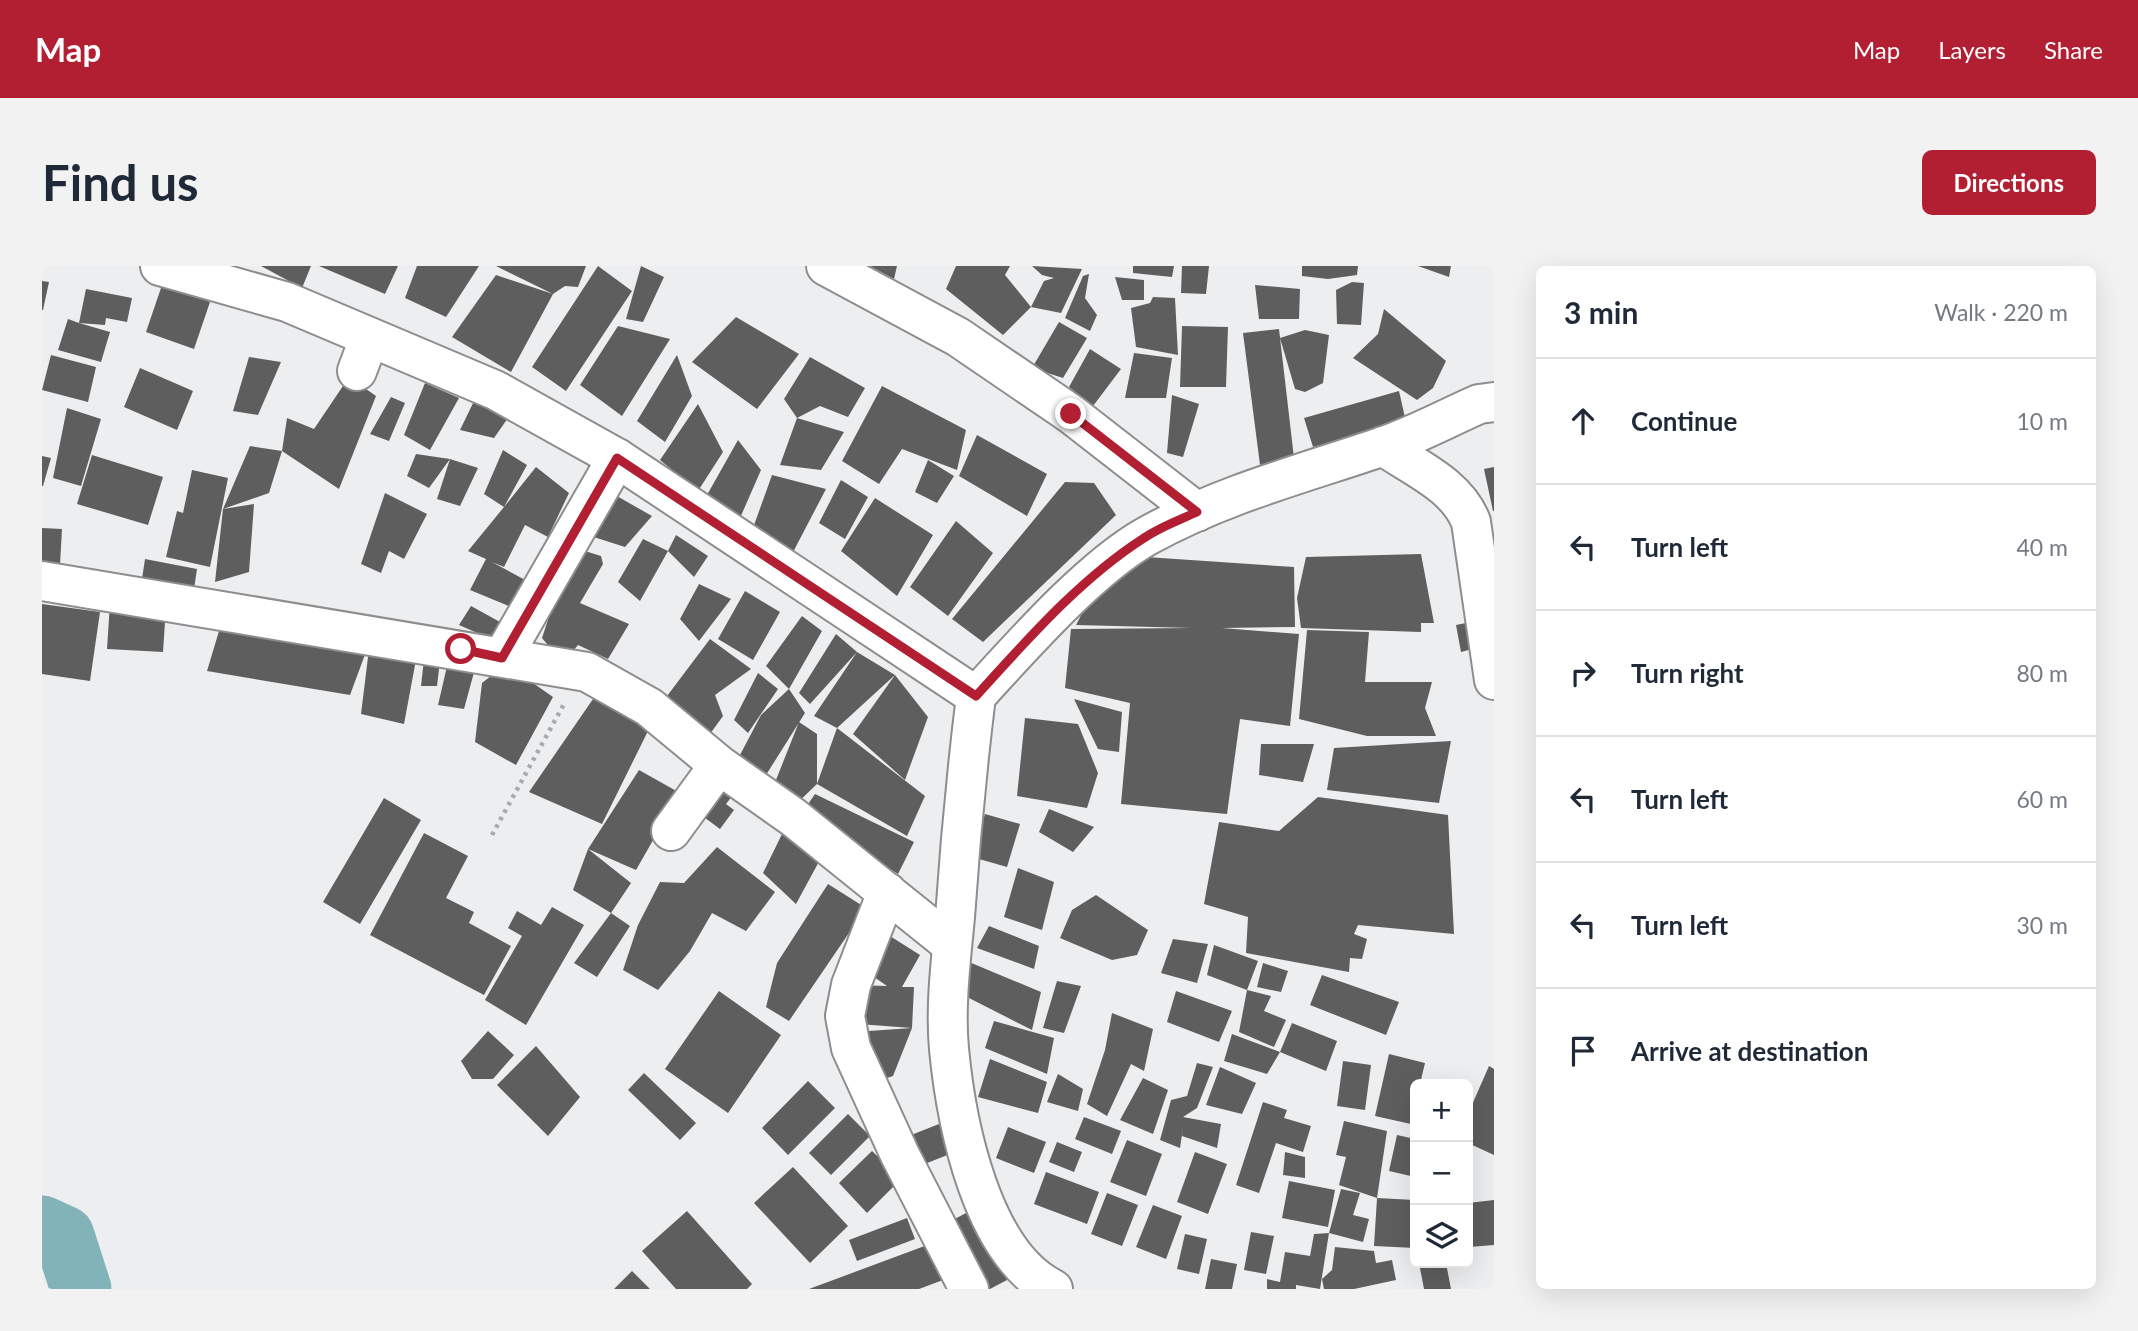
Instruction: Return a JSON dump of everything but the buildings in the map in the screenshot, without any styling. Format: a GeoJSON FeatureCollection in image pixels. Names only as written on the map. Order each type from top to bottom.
{"type":"FeatureCollection","features":[{"type":"Feature","properties":{"kind":"street"},"geometry":{"type":"LineString","coordinates":[[160,266],[287,302],[363,355],[495,390],[617,458],[976,696]]}},
{"type":"Feature","properties":{"kind":"street"},"geometry":{"type":"LineString","coordinates":[[826,266],[958,337],[1071,414],[1197,512]]}},
{"type":"Feature","properties":{"kind":"street"},"geometry":{"type":"LineString","coordinates":[[1053,1289],[1017,1261],[990,1214],[971,1165],[949,1048],[952,945],[965,785],[976,696],[1024,643],[1091,580],[1145,537],[1278,478],[1383,446],[1489,396]]}},
{"type":"Feature","properties":{"kind":"street"},"geometry":{"type":"LineString","coordinates":[[1383,446],[1454,492],[1464,504],[1471,522],[1494,680]]}},
{"type":"Feature","properties":{"kind":"street"},"geometry":{"type":"LineString","coordinates":[[506,650],[617,458]]}},
{"type":"Feature","properties":{"kind":"street"},"geometry":{"type":"LineString","coordinates":[[42,580],[506,650],[587,672],[649,707],[719,765],[793,817],[952,945]]}},
{"type":"Feature","properties":{"kind":"street"},"geometry":{"type":"LineString","coordinates":[[671,831],[719,765]]}},
{"type":"Feature","properties":{"kind":"street"},"geometry":{"type":"LineString","coordinates":[[887,892],[851,985],[845,1016],[850,1048],[900,1155],[969,1289]]}},
{"type":"Feature","properties":{"kind":"path"},"geometry":{"type":"LineString","coordinates":[[492,835],[559,711],[587,672]]}},
{"type":"Feature","properties":{"kind":"waterway"},"geometry":{"type":"LineString","coordinates":[[42,1226],[64,1236],[81,1289]]}},
{"type":"Feature","properties":{"kind":"route"},"geometry":{"type":"LineString","coordinates":[[461,649],[502,658],[511,638],[617,458],[976,696],[1024,643],[1117,558],[1145,537],[1197,512],[1071,414]]}}]}
